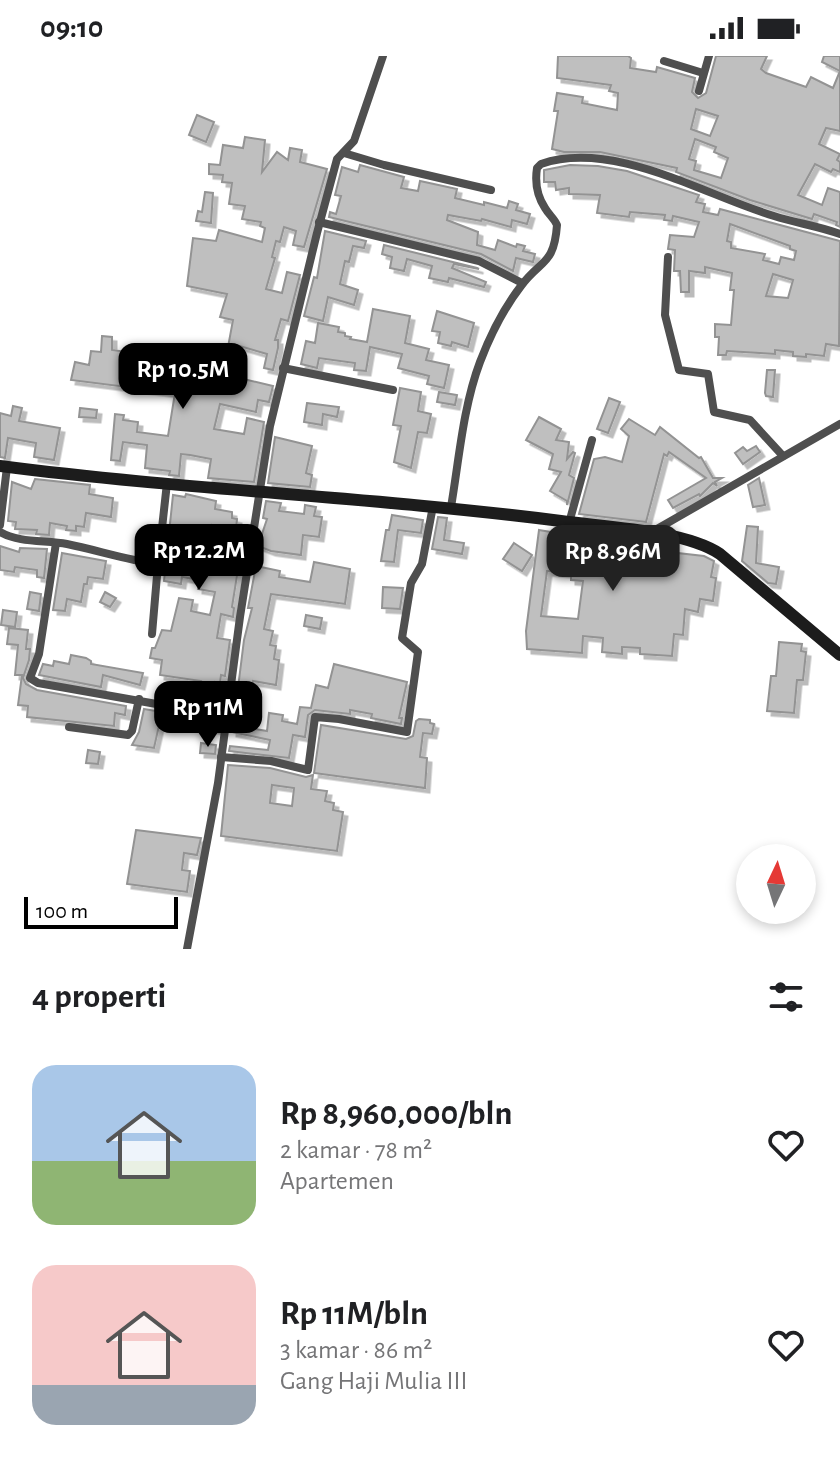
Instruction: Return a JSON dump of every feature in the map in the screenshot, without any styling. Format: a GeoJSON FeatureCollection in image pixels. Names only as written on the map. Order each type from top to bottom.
{"type":"FeatureCollection","features":[{"type":"Feature","properties":{"kind":"main road"},"geometry":{"type":"LineString","coordinates":[[3,466],[258,492],[451,507],[650,533],[697,543],[720,554],[840,655]]}},
{"type":"Feature","properties":{"kind":"street"},"geometry":{"type":"LineString","coordinates":[[187,949],[221,757],[258,492],[283,368],[337,159],[354,141],[383,56]]}},
{"type":"Feature","properties":{"kind":"street"},"geometry":{"type":"LineString","coordinates":[[699,91],[709,56]]}},
{"type":"Feature","properties":{"kind":"street"},"geometry":{"type":"LineString","coordinates":[[664,61],[703,73]]}},
{"type":"Feature","properties":{"kind":"street"},"geometry":{"type":"LineString","coordinates":[[344,153],[491,190]]}},
{"type":"Feature","properties":{"kind":"street"},"geometry":{"type":"LineString","coordinates":[[451,507],[470,398],[480,362],[522,283],[546,263],[553,251],[557,225],[544,207],[536,181],[537,168],[555,159],[584,158],[635,166],[693,184],[776,217],[840,234]]}},
{"type":"Feature","properties":{"kind":"street"},"geometry":{"type":"LineString","coordinates":[[319,222],[479,261],[522,283]]}},
{"type":"Feature","properties":{"kind":"street"},"geometry":{"type":"LineString","coordinates":[[668,257],[665,315],[679,370],[708,374],[714,412],[750,420],[783,456]]}},
{"type":"Feature","properties":{"kind":"street"},"geometry":{"type":"LineString","coordinates":[[283,368],[393,390]]}},
{"type":"Feature","properties":{"kind":"street"},"geometry":{"type":"LineString","coordinates":[[650,533],[840,424]]}},
{"type":"Feature","properties":{"kind":"street"},"geometry":{"type":"LineString","coordinates":[[569,523],[592,440]]}},
{"type":"Feature","properties":{"kind":"street"},"geometry":{"type":"LineString","coordinates":[[0,525],[3,466]]}},
{"type":"Feature","properties":{"kind":"street"},"geometry":{"type":"LineString","coordinates":[[152,634],[167,483]]}},
{"type":"Feature","properties":{"kind":"street"},"geometry":{"type":"LineString","coordinates":[[221,757],[271,761],[308,770],[315,717],[407,732],[418,652],[402,638],[411,583],[422,564],[433,506]]}},
{"type":"Feature","properties":{"kind":"street"},"geometry":{"type":"LineString","coordinates":[[0,532],[19,539],[56,543],[158,564]]}},
{"type":"Feature","properties":{"kind":"street"},"geometry":{"type":"LineString","coordinates":[[56,543],[39,654],[30,678],[38,683],[179,708]]}},
{"type":"Feature","properties":{"kind":"street"},"geometry":{"type":"LineString","coordinates":[[69,727],[128,735],[132,731],[139,699]]}},
{"type":"Feature","properties":{"kind":"building"},"geometry":{"type":"Polygon","coordinates":[[[558,56],[628,56],[631,58],[630,68],[656,72],[657,67],[695,78],[692,92],[698,98],[706,93],[716,56],[767,56],[761,69],[766,73],[806,87],[811,77],[833,88],[840,71],[840,131],[826,128],[819,144],[840,154],[837,160],[840,162],[840,172],[833,169],[831,172],[815,164],[798,195],[822,205],[828,188],[840,192],[840,227],[836,225],[837,222],[814,214],[812,219],[750,200],[676,172],[677,168],[600,152],[552,149],[558,111],[554,111],[557,93],[583,97],[582,103],[617,110],[618,93],[609,91],[611,85],[557,78],[558,56]],[[696,109],[691,129],[710,136],[718,116],[696,109]],[[695,139],[689,159],[696,161],[694,170],[721,178],[728,158],[714,152],[716,147],[695,139]]]}},
{"type":"Feature","properties":{"kind":"building"},"geometry":{"type":"Polygon","coordinates":[[[824,56],[840,56],[840,71],[822,62],[824,56]]]}},
{"type":"Feature","properties":{"kind":"building"},"geometry":{"type":"Polygon","coordinates":[[[197,115],[214,122],[206,142],[189,135],[197,115]]]}},
{"type":"Feature","properties":{"kind":"building"},"geometry":{"type":"Polygon","coordinates":[[[245,137],[265,140],[262,172],[277,152],[288,160],[290,148],[302,150],[300,162],[327,169],[304,247],[293,245],[296,231],[284,227],[280,242],[276,241],[272,257],[275,258],[266,289],[282,293],[287,272],[300,275],[288,321],[281,319],[275,340],[278,340],[278,348],[273,370],[264,368],[267,354],[236,345],[229,360],[226,358],[233,320],[220,317],[227,294],[187,286],[193,238],[216,241],[219,230],[262,242],[265,228],[260,226],[261,222],[242,219],[245,206],[229,204],[232,183],[222,182],[223,175],[209,174],[209,164],[220,165],[223,145],[243,148],[245,137]]]}},
{"type":"Feature","properties":{"kind":"building"},"geometry":{"type":"Polygon","coordinates":[[[360,165],[404,177],[401,188],[418,191],[420,181],[457,189],[455,198],[484,205],[484,202],[507,208],[509,201],[518,204],[516,210],[530,214],[527,224],[512,220],[511,227],[482,219],[448,215],[447,220],[478,232],[477,245],[495,250],[498,240],[516,247],[517,244],[525,246],[523,251],[535,254],[533,262],[516,258],[513,271],[481,254],[329,217],[330,212],[336,214],[341,196],[335,195],[342,167],[358,172],[360,165]]]}},
{"type":"Feature","properties":{"kind":"building"},"geometry":{"type":"Polygon","coordinates":[[[570,165],[627,171],[699,195],[696,202],[705,204],[703,212],[718,215],[720,209],[840,241],[839,346],[826,344],[824,356],[793,356],[793,352],[775,350],[775,354],[727,351],[726,355],[718,355],[719,337],[715,337],[715,324],[731,325],[732,273],[705,267],[705,273],[689,271],[689,292],[681,292],[680,271],[674,271],[675,250],[668,249],[670,235],[694,237],[699,222],[673,216],[672,221],[664,220],[665,215],[630,212],[629,217],[597,213],[600,195],[569,194],[569,188],[556,190],[555,182],[544,182],[544,170],[570,165]],[[730,224],[727,241],[731,242],[731,248],[765,254],[763,260],[779,264],[781,257],[794,260],[796,251],[790,246],[730,224]],[[773,274],[766,296],[788,298],[793,280],[773,274]]]}},
{"type":"Feature","properties":{"kind":"building"},"geometry":{"type":"Polygon","coordinates":[[[205,192],[213,193],[211,223],[196,221],[198,211],[202,212],[205,192]]]}},
{"type":"Feature","properties":{"kind":"building"},"geometry":{"type":"Polygon","coordinates":[[[325,231],[366,241],[364,248],[353,246],[349,262],[345,261],[340,284],[358,290],[354,305],[328,297],[323,321],[304,316],[314,277],[317,278],[325,231]]]}},
{"type":"Feature","properties":{"kind":"building"},"geometry":{"type":"Polygon","coordinates":[[[384,245],[477,268],[454,264],[452,268],[486,282],[484,287],[449,278],[448,282],[429,278],[432,266],[407,259],[404,271],[390,268],[392,257],[382,254],[384,245]]]}},
{"type":"Feature","properties":{"kind":"building"},"geometry":{"type":"Polygon","coordinates":[[[373,309],[410,316],[405,343],[429,349],[426,360],[449,365],[444,388],[427,384],[429,376],[398,368],[402,354],[370,347],[366,371],[354,370],[355,363],[319,358],[317,368],[301,364],[306,341],[315,343],[318,323],[339,327],[338,332],[345,333],[350,339],[367,342],[373,309]]]}},
{"type":"Feature","properties":{"kind":"building"},"geometry":{"type":"Polygon","coordinates":[[[437,311],[474,323],[468,347],[452,342],[451,346],[438,343],[440,332],[432,331],[437,311]]]}},
{"type":"Feature","properties":{"kind":"building"},"geometry":{"type":"Polygon","coordinates":[[[102,336],[112,337],[112,350],[178,356],[176,362],[192,365],[195,358],[207,362],[203,374],[206,377],[221,381],[222,375],[231,376],[273,386],[269,402],[258,400],[256,412],[220,404],[214,429],[244,434],[247,418],[264,422],[254,482],[208,478],[211,459],[190,455],[181,454],[179,476],[169,475],[170,471],[145,468],[147,445],[123,442],[120,461],[111,460],[115,414],[124,415],[123,420],[138,422],[137,432],[168,436],[175,393],[71,380],[75,362],[89,365],[91,351],[101,352],[102,336]]]}},
{"type":"Feature","properties":{"kind":"building"},"geometry":{"type":"Polygon","coordinates":[[[767,370],[775,370],[773,397],[765,393],[767,370]]]}},
{"type":"Feature","properties":{"kind":"building"},"geometry":{"type":"Polygon","coordinates":[[[400,388],[421,392],[418,411],[431,414],[427,433],[418,432],[411,468],[394,462],[401,426],[393,425],[400,388]]]}},
{"type":"Feature","properties":{"kind":"building"},"geometry":{"type":"Polygon","coordinates":[[[439,392],[457,395],[455,405],[437,402],[439,392]]]}},
{"type":"Feature","properties":{"kind":"building"},"geometry":{"type":"Polygon","coordinates":[[[609,398],[620,402],[608,433],[597,429],[609,398]]]}},
{"type":"Feature","properties":{"kind":"building"},"geometry":{"type":"Polygon","coordinates":[[[307,403],[339,407],[337,417],[323,414],[322,425],[304,422],[307,403]]]}},
{"type":"Feature","properties":{"kind":"building"},"geometry":{"type":"Polygon","coordinates":[[[13,406],[22,408],[19,421],[60,428],[54,460],[34,457],[36,443],[8,438],[5,458],[0,457],[0,413],[11,416],[13,406]]]}},
{"type":"Feature","properties":{"kind":"building"},"geometry":{"type":"Polygon","coordinates":[[[80,408],[97,410],[96,418],[79,417],[80,408]]]}},
{"type":"Feature","properties":{"kind":"building"},"geometry":{"type":"Polygon","coordinates":[[[539,417],[561,429],[556,440],[569,442],[567,459],[575,453],[569,475],[574,478],[567,505],[567,501],[550,491],[561,472],[549,469],[553,454],[526,440],[539,417]]]}},
{"type":"Feature","properties":{"kind":"building"},"geometry":{"type":"Polygon","coordinates":[[[629,419],[655,435],[660,427],[701,457],[713,478],[722,478],[715,482],[717,486],[713,483],[700,496],[673,508],[668,500],[706,478],[669,452],[667,456],[664,454],[646,522],[579,514],[594,459],[605,457],[622,462],[629,436],[621,429],[629,419]]]}},
{"type":"Feature","properties":{"kind":"building"},"geometry":{"type":"Polygon","coordinates":[[[275,437],[312,446],[306,473],[312,475],[310,487],[268,483],[275,437]]]}},
{"type":"Feature","properties":{"kind":"building"},"geometry":{"type":"Polygon","coordinates":[[[756,446],[760,452],[743,464],[735,453],[743,447],[747,451],[756,446]]]}},
{"type":"Feature","properties":{"kind":"building"},"geometry":{"type":"Polygon","coordinates":[[[759,478],[765,505],[753,507],[748,485],[759,478]]]}},
{"type":"Feature","properties":{"kind":"building"},"geometry":{"type":"Polygon","coordinates":[[[35,479],[90,485],[89,494],[113,498],[111,517],[86,513],[84,527],[76,526],[76,531],[50,523],[49,535],[36,534],[37,530],[15,529],[16,522],[8,521],[12,482],[31,489],[35,479]]]}},
{"type":"Feature","properties":{"kind":"building"},"geometry":{"type":"Polygon","coordinates":[[[186,494],[216,501],[215,509],[232,512],[232,518],[237,519],[236,529],[212,525],[209,547],[227,550],[229,536],[243,538],[233,617],[221,614],[217,638],[230,640],[225,676],[221,675],[220,683],[215,682],[214,692],[199,690],[201,681],[160,675],[162,660],[150,658],[162,630],[171,631],[179,598],[193,600],[191,611],[210,615],[215,592],[198,589],[199,580],[182,577],[181,584],[164,581],[173,495],[185,497],[186,494]],[[183,525],[180,541],[196,544],[198,527],[183,525]]]}},
{"type":"Feature","properties":{"kind":"building"},"geometry":{"type":"Polygon","coordinates":[[[266,501],[281,503],[279,511],[304,514],[305,505],[316,507],[314,516],[322,517],[319,537],[303,535],[301,555],[258,546],[267,519],[263,518],[266,501]]]}},
{"type":"Feature","properties":{"kind":"building"},"geometry":{"type":"Polygon","coordinates":[[[392,515],[423,520],[421,533],[398,530],[394,562],[381,561],[386,530],[389,530],[392,515]]]}},
{"type":"Feature","properties":{"kind":"building"},"geometry":{"type":"Polygon","coordinates":[[[438,517],[447,518],[444,540],[464,543],[462,554],[432,549],[438,517]]]}},
{"type":"Feature","properties":{"kind":"building"},"geometry":{"type":"Polygon","coordinates":[[[747,526],[758,527],[756,563],[779,567],[776,584],[768,583],[742,561],[747,526]]]}},
{"type":"Feature","properties":{"kind":"building"},"geometry":{"type":"Polygon","coordinates":[[[539,530],[587,538],[588,533],[642,540],[669,545],[669,552],[704,556],[714,561],[711,577],[716,578],[713,601],[700,599],[698,612],[685,609],[683,635],[674,634],[672,656],[640,654],[640,648],[622,647],[622,654],[602,652],[603,638],[583,636],[582,653],[527,649],[526,631],[539,530]],[[547,571],[541,616],[578,619],[583,581],[571,580],[571,573],[547,571]]]}},
{"type":"Feature","properties":{"kind":"building"},"geometry":{"type":"Polygon","coordinates":[[[514,543],[532,555],[522,571],[503,559],[514,543]]]}},
{"type":"Feature","properties":{"kind":"building"},"geometry":{"type":"Polygon","coordinates":[[[0,546],[19,552],[20,548],[47,549],[44,578],[37,577],[37,570],[15,567],[14,572],[0,570],[0,546]]]}},
{"type":"Feature","properties":{"kind":"building"},"geometry":{"type":"Polygon","coordinates":[[[62,553],[106,561],[103,579],[88,577],[81,602],[67,599],[65,611],[53,610],[62,553]]]}},
{"type":"Feature","properties":{"kind":"building"},"geometry":{"type":"Polygon","coordinates":[[[314,562],[350,569],[345,604],[271,594],[264,629],[273,631],[270,645],[276,646],[274,659],[279,660],[276,685],[253,681],[251,697],[237,696],[256,566],[280,571],[279,577],[310,582],[314,562]]]}},
{"type":"Feature","properties":{"kind":"building"},"geometry":{"type":"Polygon","coordinates":[[[383,587],[403,588],[400,609],[382,608],[383,587]]]}},
{"type":"Feature","properties":{"kind":"building"},"geometry":{"type":"Polygon","coordinates":[[[30,592],[41,594],[39,611],[27,609],[30,592]]]}},
{"type":"Feature","properties":{"kind":"building"},"geometry":{"type":"Polygon","coordinates":[[[105,592],[116,598],[110,607],[100,602],[105,592]]]}},
{"type":"Feature","properties":{"kind":"building"},"geometry":{"type":"Polygon","coordinates":[[[3,610],[17,612],[15,627],[1,625],[3,610]]]}},
{"type":"Feature","properties":{"kind":"building"},"geometry":{"type":"Polygon","coordinates":[[[306,615],[322,618],[320,629],[304,626],[306,615]]]}},
{"type":"Feature","properties":{"kind":"building"},"geometry":{"type":"Polygon","coordinates":[[[9,628],[28,630],[26,649],[30,649],[29,660],[23,678],[26,684],[37,690],[126,706],[125,715],[115,713],[114,726],[27,717],[28,706],[18,705],[22,675],[15,675],[18,645],[7,644],[9,628]]]}},
{"type":"Feature","properties":{"kind":"building"},"geometry":{"type":"Polygon","coordinates":[[[779,642],[802,644],[801,651],[806,652],[803,680],[797,680],[794,713],[767,711],[771,676],[776,676],[779,642]]]}},
{"type":"Feature","properties":{"kind":"building"},"geometry":{"type":"Polygon","coordinates":[[[71,655],[86,658],[91,664],[143,673],[140,685],[103,675],[101,687],[39,675],[43,664],[53,666],[54,661],[69,664],[71,655]]]}},
{"type":"Feature","properties":{"kind":"building"},"geometry":{"type":"Polygon","coordinates":[[[334,664],[407,682],[399,718],[402,718],[401,724],[350,710],[350,714],[315,710],[308,715],[305,737],[293,735],[289,758],[229,751],[230,746],[268,750],[270,740],[232,732],[234,717],[245,718],[244,727],[267,731],[269,713],[283,715],[282,721],[297,724],[300,707],[311,708],[316,685],[328,688],[334,664]]]}},
{"type":"Feature","properties":{"kind":"building"},"geometry":{"type":"Polygon","coordinates":[[[144,709],[162,712],[154,748],[132,745],[139,732],[144,709]]]}},
{"type":"Feature","properties":{"kind":"building"},"geometry":{"type":"Polygon","coordinates":[[[200,715],[219,719],[218,730],[198,725],[200,715]]]}},
{"type":"Feature","properties":{"kind":"building"},"geometry":{"type":"Polygon","coordinates":[[[419,719],[430,720],[434,724],[432,734],[423,733],[420,757],[427,758],[425,788],[314,773],[321,725],[406,739],[413,736],[419,719]]]}},
{"type":"Feature","properties":{"kind":"building"},"geometry":{"type":"Polygon","coordinates":[[[201,743],[216,745],[215,754],[200,753],[201,743]]]}},
{"type":"Feature","properties":{"kind":"building"},"geometry":{"type":"Polygon","coordinates":[[[88,750],[100,752],[98,764],[86,763],[88,750]]]}},
{"type":"Feature","properties":{"kind":"building"},"geometry":{"type":"Polygon","coordinates":[[[228,765],[270,768],[306,777],[313,775],[311,789],[327,791],[325,801],[334,803],[333,810],[343,812],[337,851],[221,836],[228,765]],[[272,785],[270,803],[292,806],[294,788],[272,785]]]}},
{"type":"Feature","properties":{"kind":"building"},"geometry":{"type":"Polygon","coordinates":[[[136,830],[201,838],[197,855],[184,853],[182,870],[190,871],[187,892],[127,884],[136,830]]]}}]}
